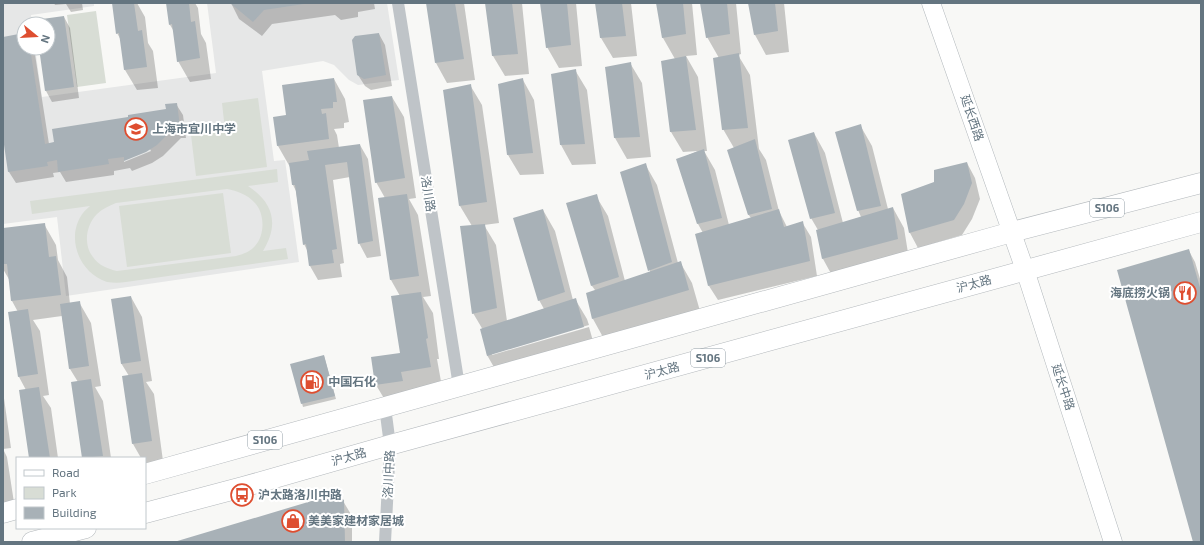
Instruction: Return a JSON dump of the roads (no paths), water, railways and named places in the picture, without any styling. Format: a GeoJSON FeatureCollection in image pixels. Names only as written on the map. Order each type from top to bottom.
{"type":"FeatureCollection","features":[{"type":"Feature","properties":{"kind":"main road","name":"S106"},"geometry":{"type":"LineString","coordinates":[[146,474],[1012,232],[1201,183]]}},
{"type":"Feature","properties":{"kind":"main road","name":"沪太路"},"geometry":{"type":"LineString","coordinates":[[146,513],[1201,222]]}},
{"type":"Feature","properties":{"kind":"main road"},"geometry":{"type":"LineString","coordinates":[[3,513],[16,509]]}},
{"type":"Feature","properties":{"kind":"main road"},"geometry":{"type":"LineString","coordinates":[[32,542],[82,529]]}},
{"type":"Feature","properties":{"kind":"street","name":"洛川路"},"geometry":{"type":"LineString","coordinates":[[398,3],[458,386]]}},
{"type":"Feature","properties":{"kind":"street","name":"延长西路"},"geometry":{"type":"LineString","coordinates":[[931,3],[1012,232]]}},
{"type":"Feature","properties":{"kind":"street","name":"延长中路"},"geometry":{"type":"LineString","coordinates":[[1012,232],[1113,542]]}},
{"type":"Feature","properties":{"kind":"street","name":"洛川中路"},"geometry":{"type":"LineString","coordinates":[[385,542],[390,445],[386,407]]}},
{"type":"Feature","properties":{"kind":"place","name":"上海市宜川中学"},"geometry":{"type":"Point","coordinates":[136,129]}},
{"type":"Feature","properties":{"kind":"place","name":"海底捞火锅"},"geometry":{"type":"Point","coordinates":[1185,293]}},
{"type":"Feature","properties":{"kind":"place","name":"中国石化"},"geometry":{"type":"Point","coordinates":[312,382]}},
{"type":"Feature","properties":{"kind":"place","name":"沪太路洛川中路"},"geometry":{"type":"Point","coordinates":[242,495]}},
{"type":"Feature","properties":{"kind":"place","name":"美美家建材家居城"},"geometry":{"type":"Point","coordinates":[293,521]}}]}
